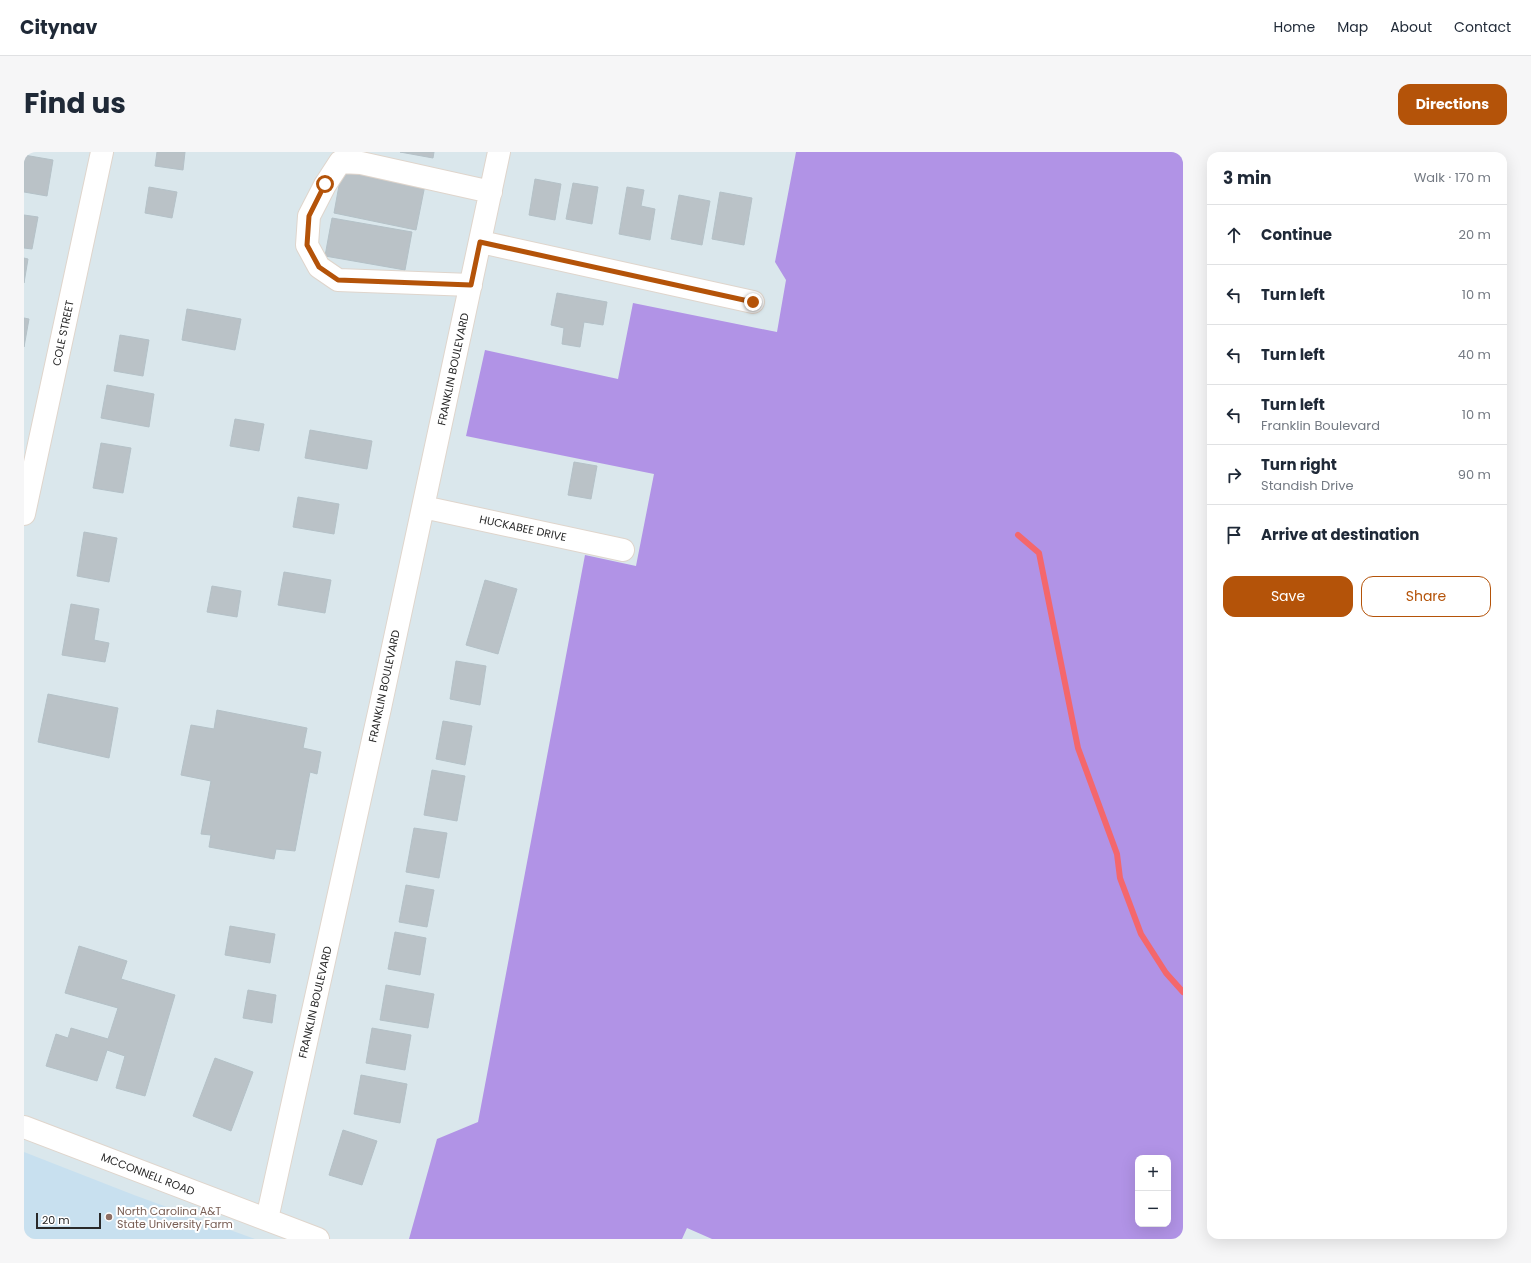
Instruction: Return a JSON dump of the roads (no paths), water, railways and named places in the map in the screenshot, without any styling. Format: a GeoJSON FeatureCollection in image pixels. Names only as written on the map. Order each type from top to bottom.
{"type":"FeatureCollection","features":[{"type":"Feature","properties":{"kind":"street","name":"COLE STREET"},"geometry":{"type":"LineString","coordinates":[[24,514],[102,152]]}},
{"type":"Feature","properties":{"kind":"street","name":"FRANKLIN BOULEVARD"},"geometry":{"type":"LineString","coordinates":[[267,1219],[499,152]]}},
{"type":"Feature","properties":{"kind":"street"},"geometry":{"type":"LineString","coordinates":[[471,285],[338,280],[319,267],[307,245],[309,216],[325,184],[340,162],[361,163],[491,192]]}},
{"type":"Feature","properties":{"kind":"street"},"geometry":{"type":"LineString","coordinates":[[480,242],[753,302]]}},
{"type":"Feature","properties":{"kind":"street","name":"HUCKABEE DRIVE"},"geometry":{"type":"LineString","coordinates":[[423,507],[623,550]]}},
{"type":"Feature","properties":{"kind":"street","name":"MCCONNELL ROAD"},"geometry":{"type":"LineString","coordinates":[[24,1127],[318,1239]]}},
{"type":"Feature","properties":{"kind":"waterway"},"geometry":{"type":"LineString","coordinates":[[1018,535],[1039,553],[1078,748],[1117,854],[1120,878],[1141,934],[1166,973],[1183,992]]}},
{"type":"Feature","properties":{"kind":"place","name":"North Carolina A&T State University Farm"},"geometry":{"type":"Point","coordinates":[109,1217]}}]}
